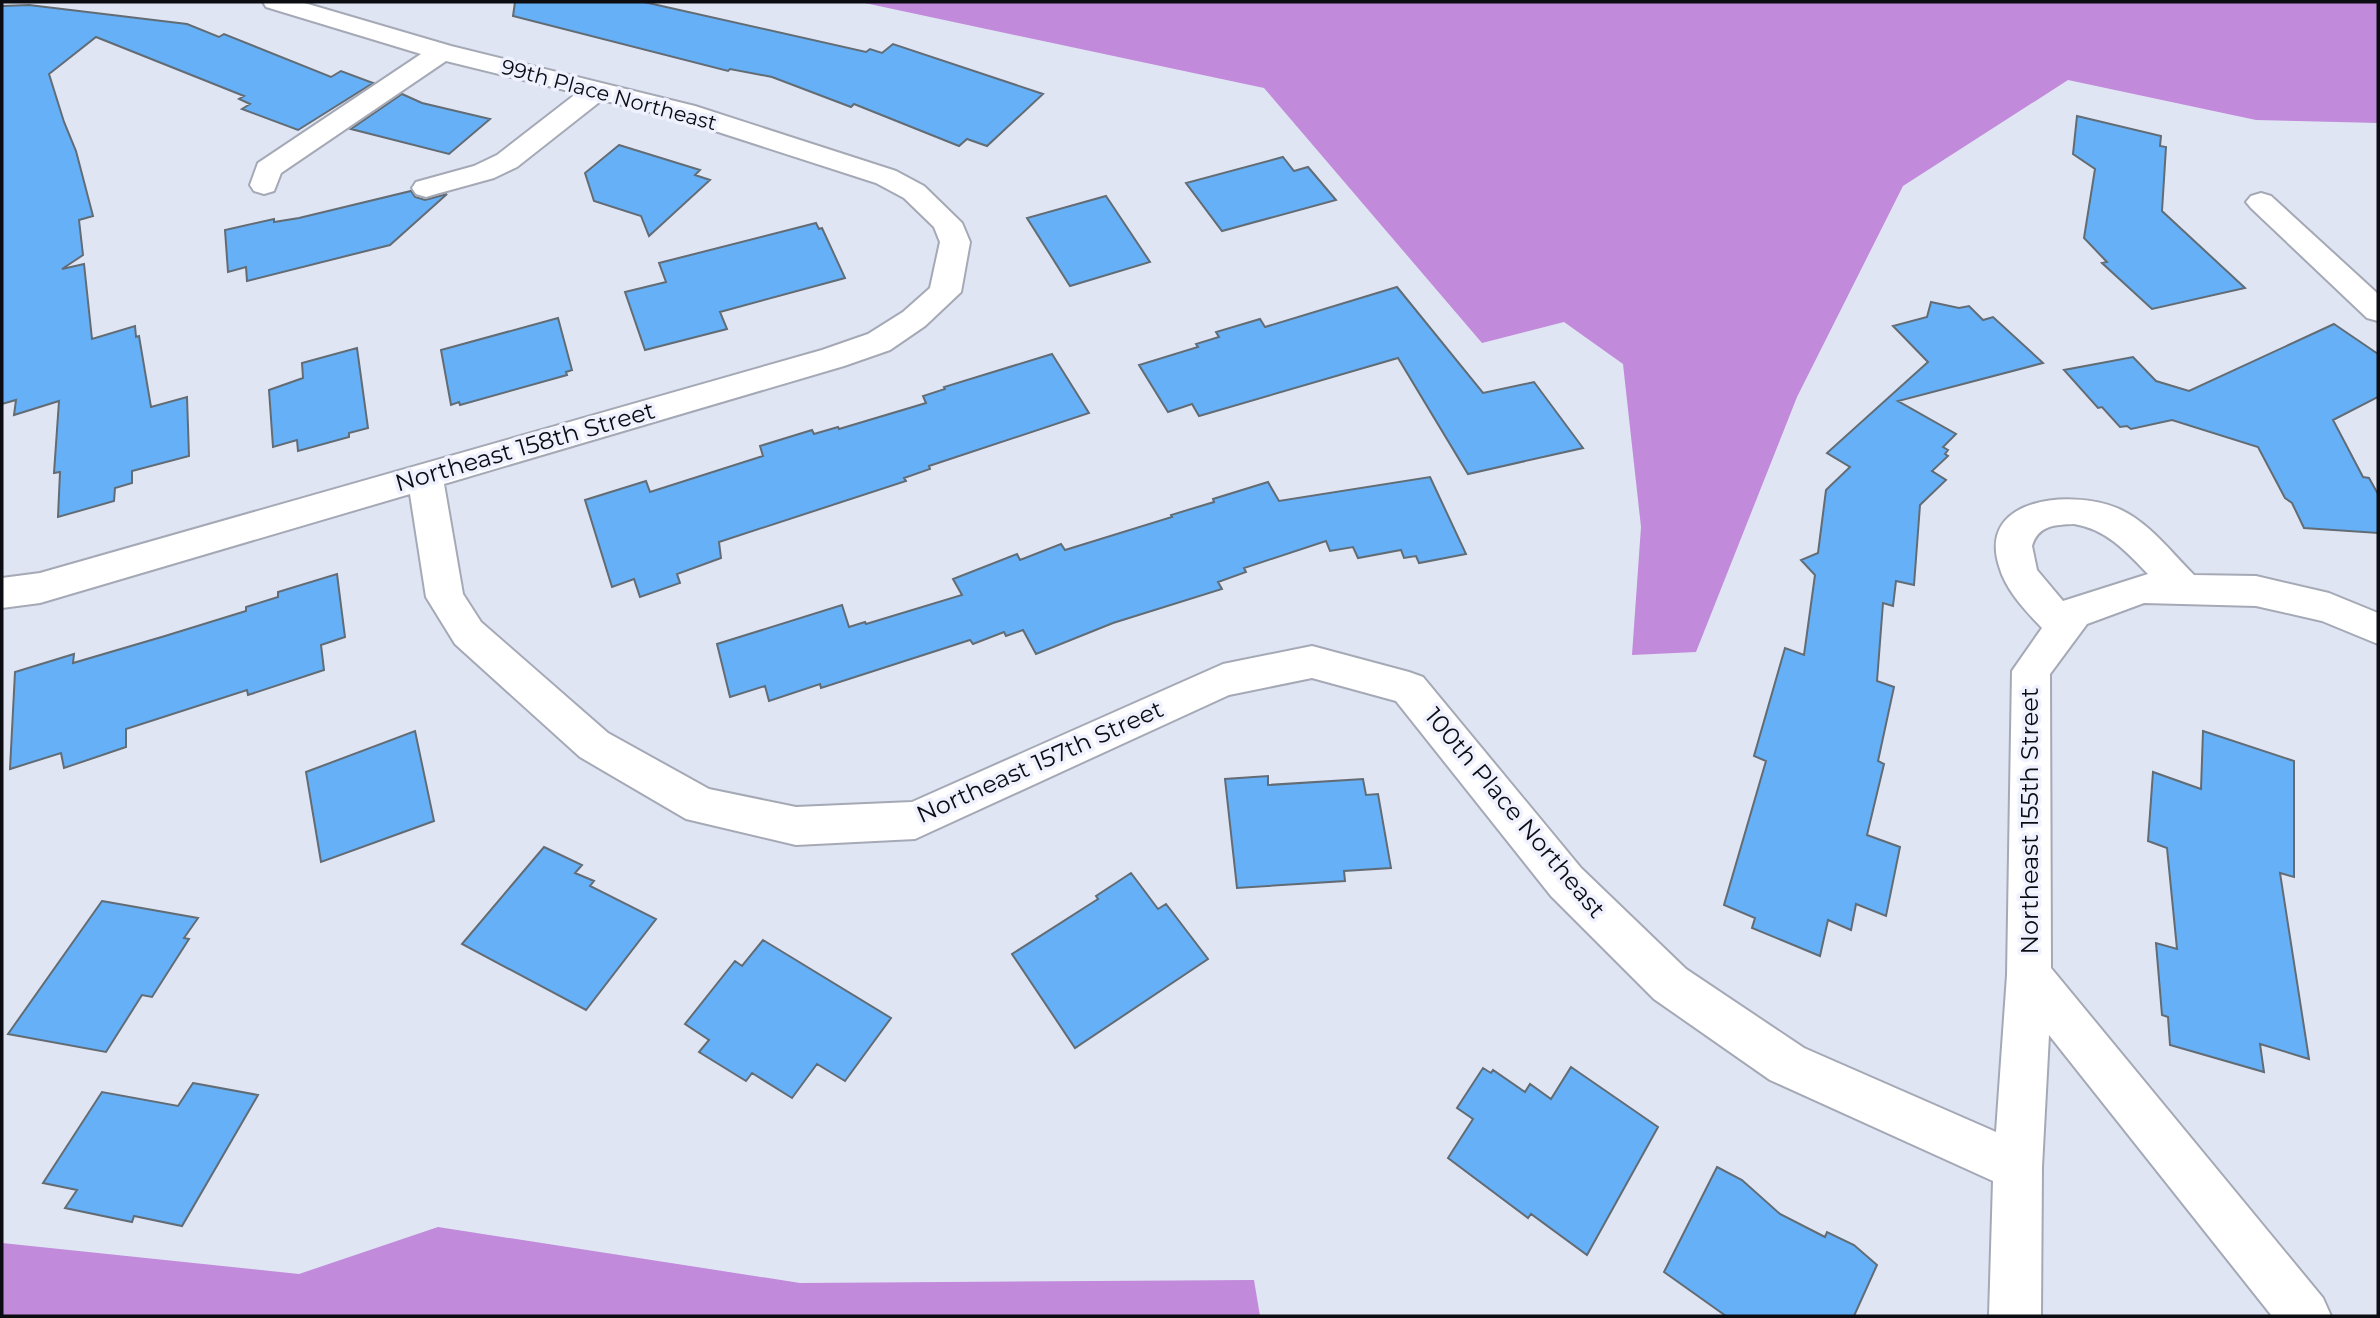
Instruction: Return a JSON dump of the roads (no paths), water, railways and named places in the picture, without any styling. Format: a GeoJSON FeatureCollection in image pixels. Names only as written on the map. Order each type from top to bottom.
{"type":"FeatureCollection","features":[{"type":"Feature","properties":{"kind":"street","name":"99th Place Northeast"},"geometry":{"type":"LineString","coordinates":[[275,2],[442,52],[685,112],[886,177],[914,192],[933,209]]}},
{"type":"Feature","properties":{"kind":"street"},"geometry":{"type":"LineString","coordinates":[[264,185],[268,169],[442,52]]}},
{"type":"Feature","properties":{"kind":"street"},"geometry":{"type":"LineString","coordinates":[[426,188],[484,172],[507,161],[599,89]]}},
{"type":"Feature","properties":{"kind":"street"},"geometry":{"type":"LineString","coordinates":[[2261,202],[2378,312]]}},
{"type":"Feature","properties":{"kind":"street","name":"Northeast 158th Street"},"geometry":{"type":"LineString","coordinates":[[2,593],[40,588],[834,358],[879,342],[914,319],[945,292],[955,242],[947,223],[933,209]]}},
{"type":"Feature","properties":{"kind":"street","name":"Northeast 157th Street"},"geometry":{"type":"LineString","coordinates":[[425,475],[444,597],[468,633],[594,745],[701,806],[796,826],[915,821],[1223,680],[1312,662],[1409,688]]}},
{"type":"Feature","properties":{"kind":"street"},"geometry":{"type":"LineString","coordinates":[[2064,627],[2023,579],[2016,563],[2013,542],[2025,522],[2048,512],[2078,510],[2106,518],[2125,531],[2185,589]]}},
{"type":"Feature","properties":{"kind":"street","name":"Northeast 155th Street"},"geometry":{"type":"LineString","coordinates":[[2015,1316],[2018,1167],[2029,975],[2031,671],[2074,613],[2142,588],[2256,591],[2329,608],[2378,629]]}},
{"type":"Feature","properties":{"kind":"street","name":"100th Place Northeast"},"geometry":{"type":"LineString","coordinates":[[1409,688],[1566,882],[1670,984],[1787,1064],[2018,1167]]}},
{"type":"Feature","properties":{"kind":"street"},"geometry":{"type":"LineString","coordinates":[[2029,975],[2305,1316]]}}]}
